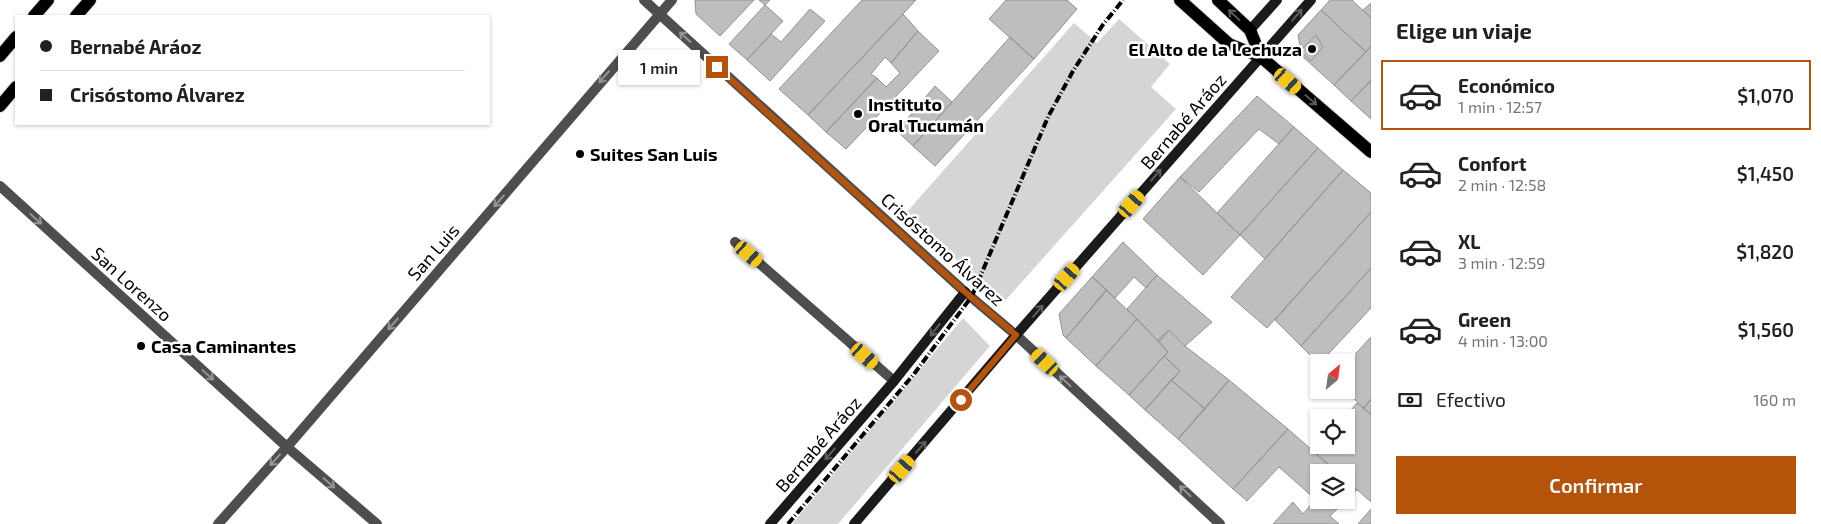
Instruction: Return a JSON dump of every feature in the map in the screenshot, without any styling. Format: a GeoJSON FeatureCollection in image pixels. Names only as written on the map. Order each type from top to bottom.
{"type":"FeatureCollection","features":[{"type":"Feature","properties":{"kind":"main road"},"geometry":{"type":"LineString","coordinates":[[35,15],[48,0]]}},
{"type":"Feature","properties":{"kind":"main road"},"geometry":{"type":"LineString","coordinates":[[77,15],[90,0]]}},
{"type":"Feature","properties":{"kind":"main road"},"geometry":{"type":"LineString","coordinates":[[1180,0],[1229,44],[1261,57],[1371,152]]}},
{"type":"Feature","properties":{"kind":"main road"},"geometry":{"type":"LineString","coordinates":[[1218,0],[1250,30],[1261,57]]}},
{"type":"Feature","properties":{"kind":"main road"},"geometry":{"type":"LineString","coordinates":[[0,56],[15,38]]}},
{"type":"Feature","properties":{"kind":"main road"},"geometry":{"type":"LineString","coordinates":[[0,106],[15,88]]}},
{"type":"Feature","properties":{"kind":"street","name":"Crisóstomo Álvarez"},"geometry":{"type":"LineString","coordinates":[[644,0],[965,292],[1016,335],[1220,524]]}},
{"type":"Feature","properties":{"kind":"street","name":"San Luis"},"geometry":{"type":"LineString","coordinates":[[218,524],[287,447],[672,0]]}},
{"type":"Feature","properties":{"kind":"street"},"geometry":{"type":"LineString","coordinates":[[1250,30],[1277,0]]}},
{"type":"Feature","properties":{"kind":"street","name":"Bernabé Aráoz"},"geometry":{"type":"LineString","coordinates":[[854,524],[1016,335],[1311,0]]}},
{"type":"Feature","properties":{"kind":"street","name":"San Lorenzo"},"geometry":{"type":"LineString","coordinates":[[0,186],[287,447],[377,524]]}},
{"type":"Feature","properties":{"kind":"street"},"geometry":{"type":"LineString","coordinates":[[735,242],[894,381]]}},
{"type":"Feature","properties":{"kind":"street","name":"Bernabé Aráoz"},"geometry":{"type":"LineString","coordinates":[[770,524],[894,381],[965,292]]}},
{"type":"Feature","properties":{"kind":"shaded area"},"geometry":{"type":"Polygon","coordinates":[[[1119,19],[1170,64],[1151,87],[1176,109],[1004,302],[905,214],[1074,23],[1097,43],[1119,19]]]}},
{"type":"Feature","properties":{"kind":"shaded area"},"geometry":{"type":"Polygon","coordinates":[[[963,318],[990,346],[838,524],[792,524],[963,318]]]}},
{"type":"Feature","properties":{"kind":"building"},"geometry":{"type":"Polygon","coordinates":[[[695,0],[754,0],[720,36],[696,14],[695,0]]]}},
{"type":"Feature","properties":{"kind":"building"},"geometry":{"type":"Polygon","coordinates":[[[759,0],[770,0],[765,5],[759,0]]]}},
{"type":"Feature","properties":{"kind":"building"},"geometry":{"type":"Polygon","coordinates":[[[862,0],[916,0],[808,115],[779,89],[862,0]]]}},
{"type":"Feature","properties":{"kind":"building"},"geometry":{"type":"Polygon","coordinates":[[[1006,0],[1067,0],[1077,9],[1034,59],[989,19],[1006,0]]]}},
{"type":"Feature","properties":{"kind":"building"},"geometry":{"type":"Polygon","coordinates":[[[1330,0],[1352,0],[1371,18],[1371,46],[1366,52],[1321,10],[1330,0]]]}},
{"type":"Feature","properties":{"kind":"building"},"geometry":{"type":"Polygon","coordinates":[[[1371,3],[1371,18],[1363,10],[1371,3]]]}},
{"type":"Feature","properties":{"kind":"building"},"geometry":{"type":"Polygon","coordinates":[[[765,5],[783,21],[747,60],[729,44],[765,5]]]}},
{"type":"Feature","properties":{"kind":"building"},"geometry":{"type":"Polygon","coordinates":[[[810,9],[825,21],[770,81],[747,60],[771,34],[781,42],[810,9]]]}},
{"type":"Feature","properties":{"kind":"building"},"geometry":{"type":"Polygon","coordinates":[[[1321,10],[1366,52],[1334,85],[1302,56],[1298,35],[1321,10]]]}},
{"type":"Feature","properties":{"kind":"building"},"geometry":{"type":"Polygon","coordinates":[[[903,14],[918,31],[891,63],[885,57],[871,74],[877,78],[826,132],[808,115],[903,14]]]}},
{"type":"Feature","properties":{"kind":"building"},"geometry":{"type":"Polygon","coordinates":[[[918,31],[939,51],[846,149],[826,132],[877,78],[886,87],[900,73],[891,63],[918,31]]]}},
{"type":"Feature","properties":{"kind":"building","name":"El Alto de la Lechuza"},"geometry":{"type":"Polygon","coordinates":[[[1316,35],[1323,47],[1311,61],[1300,51],[1316,35]]]}},
{"type":"Feature","properties":{"kind":"building"},"geometry":{"type":"Polygon","coordinates":[[[1010,37],[1034,59],[935,166],[913,146],[1010,37]]]}},
{"type":"Feature","properties":{"kind":"building"},"geometry":{"type":"Polygon","coordinates":[[[1371,46],[1371,80],[1351,101],[1334,85],[1371,46]]]}},
{"type":"Feature","properties":{"kind":"building"},"geometry":{"type":"Polygon","coordinates":[[[1371,81],[1371,119],[1351,101],[1371,81]]]}},
{"type":"Feature","properties":{"kind":"building"},"geometry":{"type":"Polygon","coordinates":[[[935,86],[952,102],[913,146],[897,131],[935,86]]]}},
{"type":"Feature","properties":{"kind":"building"},"geometry":{"type":"Polygon","coordinates":[[[1257,96],[1294,127],[1279,144],[1259,129],[1199,192],[1180,177],[1257,96]]]}},
{"type":"Feature","properties":{"kind":"building"},"geometry":{"type":"Polygon","coordinates":[[[1294,127],[1318,148],[1240,235],[1217,213],[1294,127]]]}},
{"type":"Feature","properties":{"kind":"building"},"geometry":{"type":"Polygon","coordinates":[[[1318,148],[1343,170],[1265,259],[1240,235],[1318,148]]]}},
{"type":"Feature","properties":{"kind":"building"},"geometry":{"type":"Polygon","coordinates":[[[1343,170],[1371,193],[1371,212],[1267,328],[1231,297],[1343,170]]]}},
{"type":"Feature","properties":{"kind":"building"},"geometry":{"type":"Polygon","coordinates":[[[1180,177],[1240,235],[1203,275],[1143,219],[1180,177]]]}},
{"type":"Feature","properties":{"kind":"building"},"geometry":{"type":"Polygon","coordinates":[[[1371,212],[1371,268],[1301,346],[1275,320],[1371,212]]]}},
{"type":"Feature","properties":{"kind":"building"},"geometry":{"type":"Polygon","coordinates":[[[1123,242],[1157,275],[1146,288],[1134,277],[1115,298],[1092,277],[1123,242]]]}},
{"type":"Feature","properties":{"kind":"building"},"geometry":{"type":"Polygon","coordinates":[[[1371,268],[1371,308],[1328,354],[1310,355],[1301,346],[1371,268]]]}},
{"type":"Feature","properties":{"kind":"building"},"geometry":{"type":"Polygon","coordinates":[[[1157,275],[1212,322],[1185,346],[1169,330],[1159,342],[1127,309],[1157,275]]]}},
{"type":"Feature","properties":{"kind":"building"},"geometry":{"type":"Polygon","coordinates":[[[1092,277],[1107,290],[1066,338],[1063,335],[1059,314],[1092,277]]]}},
{"type":"Feature","properties":{"kind":"building"},"geometry":{"type":"Polygon","coordinates":[[[1106,290],[1137,319],[1096,366],[1066,338],[1106,290]]]}},
{"type":"Feature","properties":{"kind":"building"},"geometry":{"type":"Polygon","coordinates":[[[1137,319],[1168,352],[1129,395],[1096,366],[1137,319]]]}},
{"type":"Feature","properties":{"kind":"building"},"geometry":{"type":"Polygon","coordinates":[[[1169,330],[1185,346],[1229,380],[1205,409],[1171,380],[1180,371],[1164,356],[1168,352],[1158,340],[1169,330]]]}},
{"type":"Feature","properties":{"kind":"building"},"geometry":{"type":"Polygon","coordinates":[[[1371,337],[1371,399],[1364,408],[1354,399],[1355,354],[1371,337]]]}},
{"type":"Feature","properties":{"kind":"building"},"geometry":{"type":"Polygon","coordinates":[[[1164,356],[1180,371],[1145,410],[1129,395],[1164,356]]]}},
{"type":"Feature","properties":{"kind":"building"},"geometry":{"type":"Polygon","coordinates":[[[1171,380],[1205,409],[1178,439],[1145,410],[1171,380]]]}},
{"type":"Feature","properties":{"kind":"building"},"geometry":{"type":"Polygon","coordinates":[[[1229,380],[1288,429],[1233,489],[1178,439],[1229,380]]]}},
{"type":"Feature","properties":{"kind":"building"},"geometry":{"type":"Polygon","coordinates":[[[1371,399],[1371,414],[1364,408],[1371,399]]]}},
{"type":"Feature","properties":{"kind":"building"},"geometry":{"type":"Polygon","coordinates":[[[1357,403],[1371,415],[1371,502],[1355,488],[1355,464],[1328,464],[1316,454],[1355,454],[1355,409],[1352,409],[1357,403]]]}},
{"type":"Feature","properties":{"kind":"building"},"geometry":{"type":"Polygon","coordinates":[[[1288,429],[1310,448],[1310,454],[1316,454],[1328,464],[1310,464],[1310,495],[1279,467],[1247,501],[1233,489],[1288,429]]]}},
{"type":"Feature","properties":{"kind":"building"},"geometry":{"type":"Polygon","coordinates":[[[1293,502],[1303,514],[1310,506],[1310,509],[1337,509],[1330,516],[1339,524],[1273,524],[1293,502]]]}},
{"type":"Feature","properties":{"kind":"building"},"geometry":{"type":"Polygon","coordinates":[[[1371,509],[1371,524],[1358,524],[1371,509]]]}},
{"type":"Feature","properties":{"kind":"railway"},"geometry":{"type":"LineString","coordinates":[[788,524],[914,374],[972,296],[1048,117],[1073,71],[1102,26],[1123,0]]}},
{"type":"Feature","properties":{"kind":"place","name":"El Alto de la Lechuza"},"geometry":{"type":"Point","coordinates":[1312,49]}},
{"type":"Feature","properties":{"kind":"place","name":"Instituto Oral Tucumán"},"geometry":{"type":"Point","coordinates":[858,114]}},
{"type":"Feature","properties":{"kind":"place","name":"Suites San Luis"},"geometry":{"type":"Point","coordinates":[580,154]}},
{"type":"Feature","properties":{"kind":"place","name":"Casa Caminantes"},"geometry":{"type":"Point","coordinates":[141,346]}},
{"type":"Feature","properties":{"kind":"route"},"geometry":{"type":"LineString","coordinates":[[717,67],[965,292],[1016,335],[961,400]]}}]}
